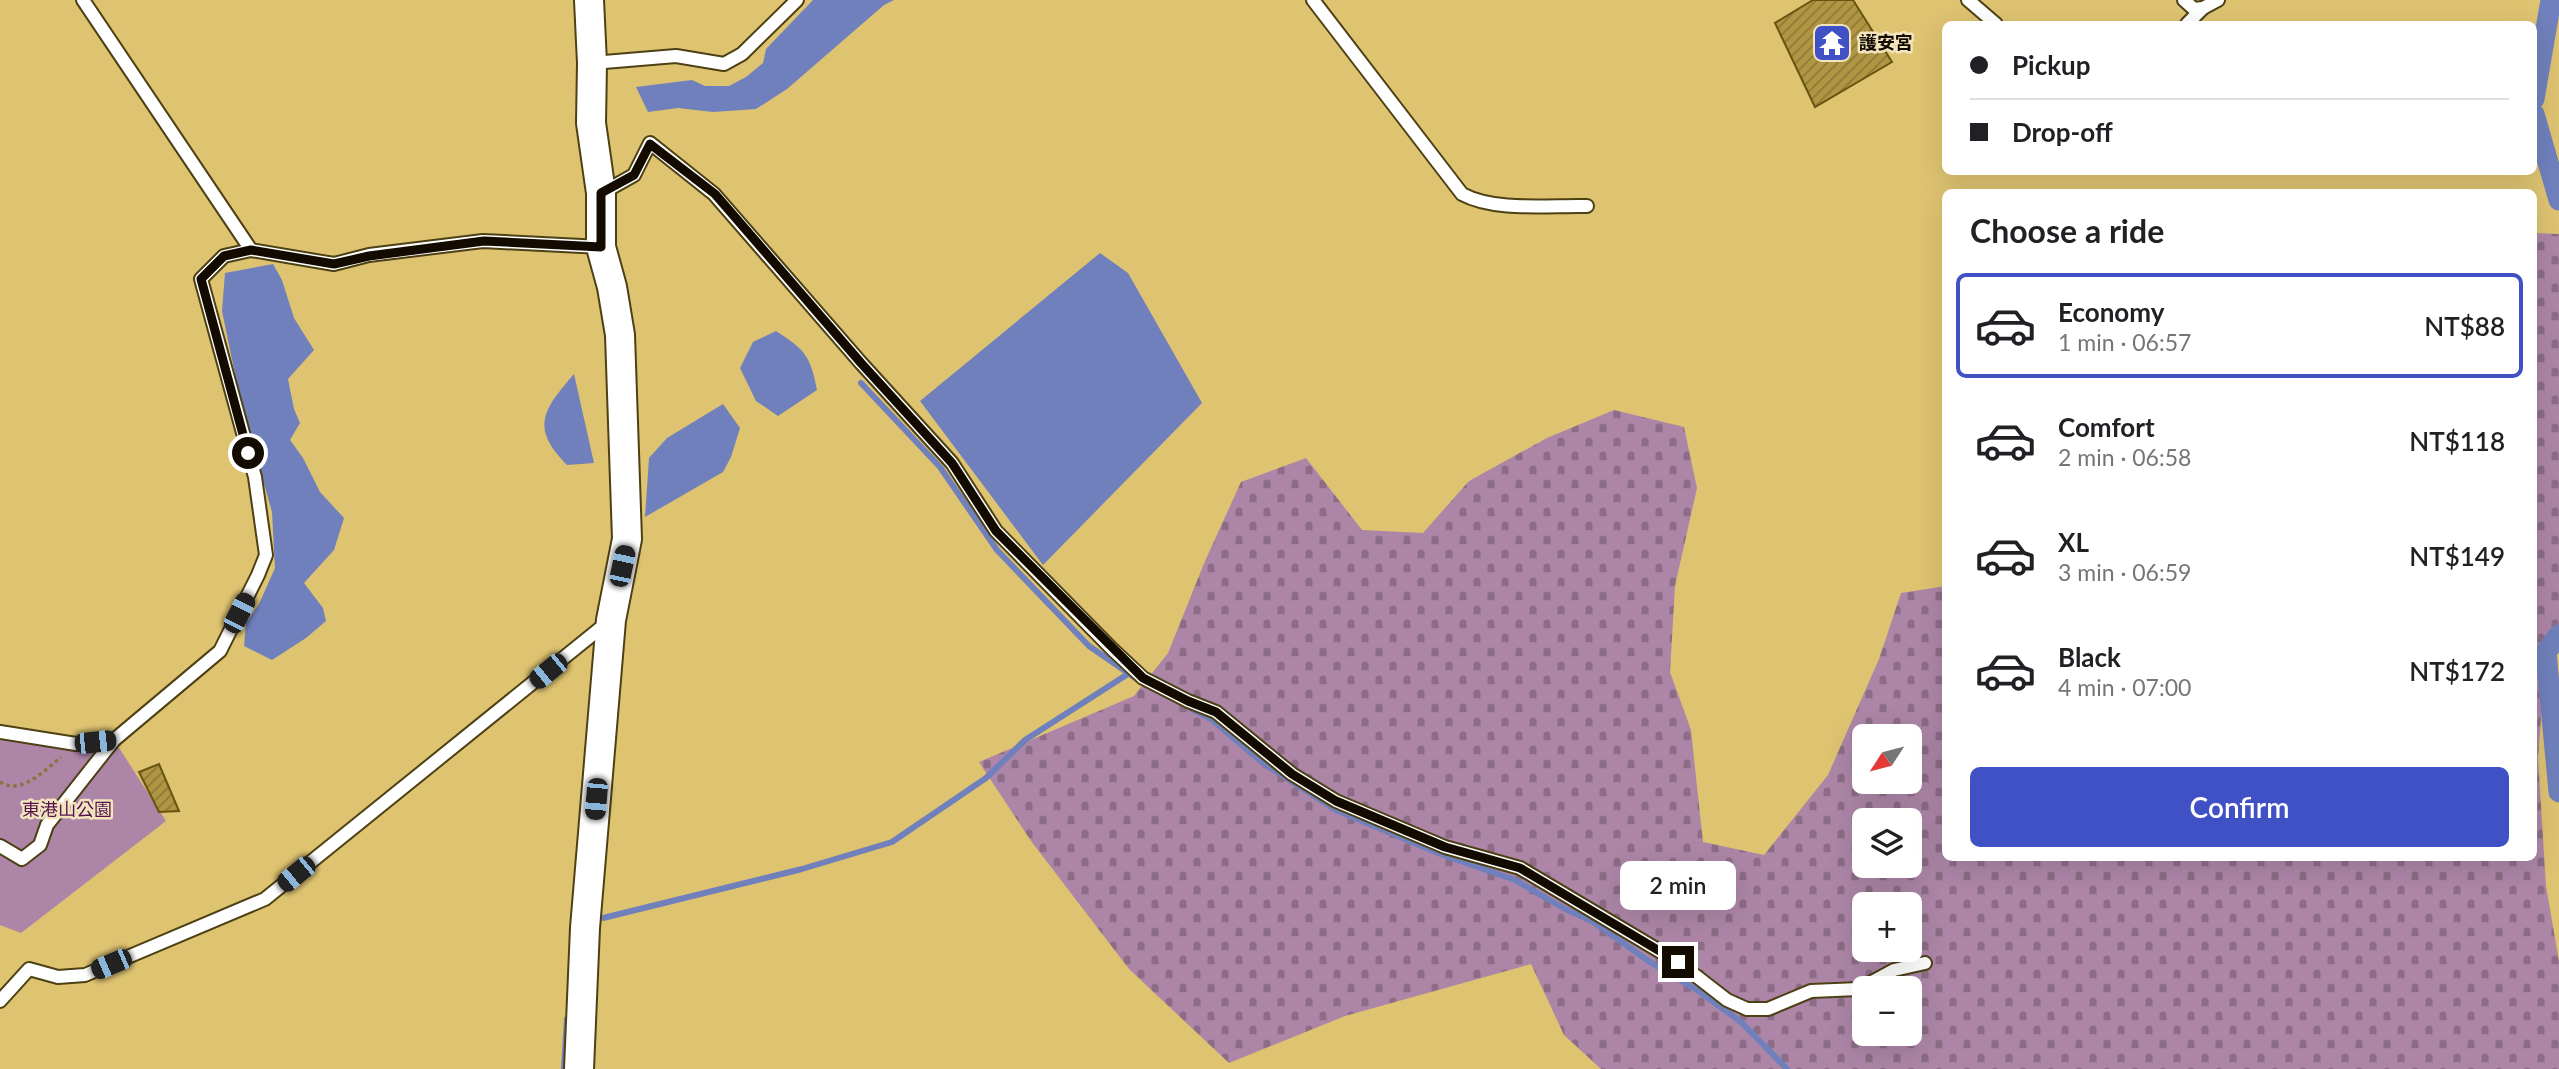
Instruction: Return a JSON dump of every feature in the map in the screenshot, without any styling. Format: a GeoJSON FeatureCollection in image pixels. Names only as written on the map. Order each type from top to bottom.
{"type":"FeatureCollection","features":[{"type":"Feature","properties":{"kind":"street"},"geometry":{"type":"LineString","coordinates":[[579,1069],[585,928],[611,620],[627,540],[620,335],[612,287],[601,247],[601,193],[591,123],[589,0]]}},
{"type":"Feature","properties":{"kind":"lane"},"geometry":{"type":"LineString","coordinates":[[83,0],[251,250]]}},
{"type":"Feature","properties":{"kind":"lane"},"geometry":{"type":"LineString","coordinates":[[592,63],[676,56],[724,64],[742,54],[797,0]]}},
{"type":"Feature","properties":{"kind":"lane"},"geometry":{"type":"LineString","coordinates":[[1313,0],[1462,194],[1491,204],[1587,206]]}},
{"type":"Feature","properties":{"kind":"lane"},"geometry":{"type":"LineString","coordinates":[[1968,0],[1992,21]]}},
{"type":"Feature","properties":{"kind":"lane"},"geometry":{"type":"LineString","coordinates":[[2184,0],[2194,9],[2203,8]]}},
{"type":"Feature","properties":{"kind":"lane"},"geometry":{"type":"LineString","coordinates":[[2190,21],[2203,8],[2218,0]]}},
{"type":"Feature","properties":{"kind":"lane"},"geometry":{"type":"LineString","coordinates":[[601,193],[634,175],[650,144],[715,194],[861,363],[952,463],[996,531],[1112,649],[1143,678],[1216,712],[1292,774],[1336,801],[1445,847],[1520,868],[1678,962],[1727,1000],[1747,1009],[1768,1009],[1811,991],[1859,989],[1894,970],[1925,963]]}},
{"type":"Feature","properties":{"kind":"lane"},"geometry":{"type":"LineString","coordinates":[[0,846],[22,859],[40,845],[47,824],[114,740],[220,650],[266,555],[255,477],[201,279],[224,256],[251,250],[334,264],[369,256],[484,241],[601,247]]}},
{"type":"Feature","properties":{"kind":"lane"},"geometry":{"type":"LineString","coordinates":[[0,1001],[29,969],[58,977],[85,975],[265,899],[611,620]]}},
{"type":"Feature","properties":{"kind":"lane"},"geometry":{"type":"LineString","coordinates":[[0,732],[76,744],[114,740]]}},
{"type":"Feature","properties":{"kind":"path"},"geometry":{"type":"LineString","coordinates":[[0,789],[2,784],[17,787],[38,775],[76,744]]}},
{"type":"Feature","properties":{"kind":"green space"},"geometry":{"type":"Polygon","coordinates":[[[2537,233],[2559,234],[2559,637],[2546,652],[2538,758],[2546,886],[2559,961],[2559,1069],[1601,1069],[1564,1035],[1531,964],[1345,1016],[1229,1063],[1129,969],[1031,841],[979,762],[1134,696],[1168,653],[1241,482],[1306,458],[1362,530],[1423,533],[1469,481],[1547,438],[1614,410],[1684,427],[1697,488],[1675,586],[1670,672],[1691,730],[1703,842],[1764,855],[1828,775],[1879,659],[1901,593],[1942,587],[1942,861],[2537,861],[2537,233]]]}},
{"type":"Feature","properties":{"kind":"green space","name":"東港山公園"},"geometry":{"type":"Polygon","coordinates":[[[0,732],[76,744],[114,740],[166,821],[21,933],[0,925],[0,732]]]}},
{"type":"Feature","properties":{"kind":"water"},"geometry":{"type":"Polygon","coordinates":[[[813,0],[894,0],[884,5],[787,89],[756,109],[713,112],[678,108],[648,112],[636,87],[692,80],[705,86],[729,86],[763,63],[766,49],[813,0]]]}},
{"type":"Feature","properties":{"kind":"water"},"geometry":{"type":"Polygon","coordinates":[[[1100,253],[1128,273],[1202,403],[1043,565],[920,401],[1100,253]]]}},
{"type":"Feature","properties":{"kind":"water"},"geometry":{"type":"Polygon","coordinates":[[[273,264],[282,280],[294,318],[314,350],[288,379],[294,409],[300,423],[290,440],[303,458],[320,492],[344,518],[334,550],[304,583],[323,608],[326,621],[272,660],[244,646],[246,623],[259,604],[275,568],[272,512],[240,398],[222,311],[225,273],[273,264]]]}},
{"type":"Feature","properties":{"kind":"water"},"geometry":{"type":"Polygon","coordinates":[[[776,331],[805,354],[817,390],[778,416],[756,401],[740,368],[753,342],[776,331]]]}},
{"type":"Feature","properties":{"kind":"water"},"geometry":{"type":"Polygon","coordinates":[[[574,374],[594,463],[567,465],[548,440],[545,418],[555,398],[574,374]]]}},
{"type":"Feature","properties":{"kind":"water"},"geometry":{"type":"Polygon","coordinates":[[[723,404],[740,428],[723,472],[645,517],[649,458],[667,438],[723,404]]]}},
{"type":"Feature","properties":{"kind":"building","name":"護安宮"},"geometry":{"type":"Polygon","coordinates":[[[1813,0],[1853,0],[1892,62],[1815,107],[1775,23],[1813,0]]]}},
{"type":"Feature","properties":{"kind":"building"},"geometry":{"type":"Polygon","coordinates":[[[159,764],[179,811],[159,812],[139,772],[159,764]]]}},
{"type":"Feature","properties":{"kind":"waterway"},"geometry":{"type":"LineString","coordinates":[[2537,82],[2551,0]]}},
{"type":"Feature","properties":{"kind":"waterway"},"geometry":{"type":"LineString","coordinates":[[2537,124],[2559,200]]}},
{"type":"Feature","properties":{"kind":"waterway"},"geometry":{"type":"LineString","coordinates":[[861,383],[940,467],[997,550],[1089,646],[1137,679]]}},
{"type":"Feature","properties":{"kind":"waterway"},"geometry":{"type":"LineString","coordinates":[[2559,635],[2546,652],[2559,792]]}},
{"type":"Feature","properties":{"kind":"waterway"},"geometry":{"type":"LineString","coordinates":[[603,918],[802,869],[892,842],[986,778],[1025,740],[1131,672]]}},
{"type":"Feature","properties":{"kind":"waterway"},"geometry":{"type":"LineString","coordinates":[[1190,708],[1211,719],[1263,763],[1336,810],[1443,855],[1515,880],[1592,921],[1741,1022],[1787,1069]]}},
{"type":"Feature","properties":{"kind":"waterway"},"geometry":{"type":"LineString","coordinates":[[564,1069],[567,1019]]}},
{"type":"Feature","properties":{"kind":"place","name":"護安宮"},"geometry":{"type":"Point","coordinates":[1832,43]}},
{"type":"Feature","properties":{"kind":"route"},"geometry":{"type":"LineString","coordinates":[[248,453],[201,279],[224,256],[251,250],[334,264],[369,256],[484,241],[601,247],[601,193],[634,175],[650,144],[715,194],[861,363],[952,463],[996,531],[1143,678],[1216,712],[1292,774],[1336,801],[1445,847],[1520,868],[1678,962]]}}]}
